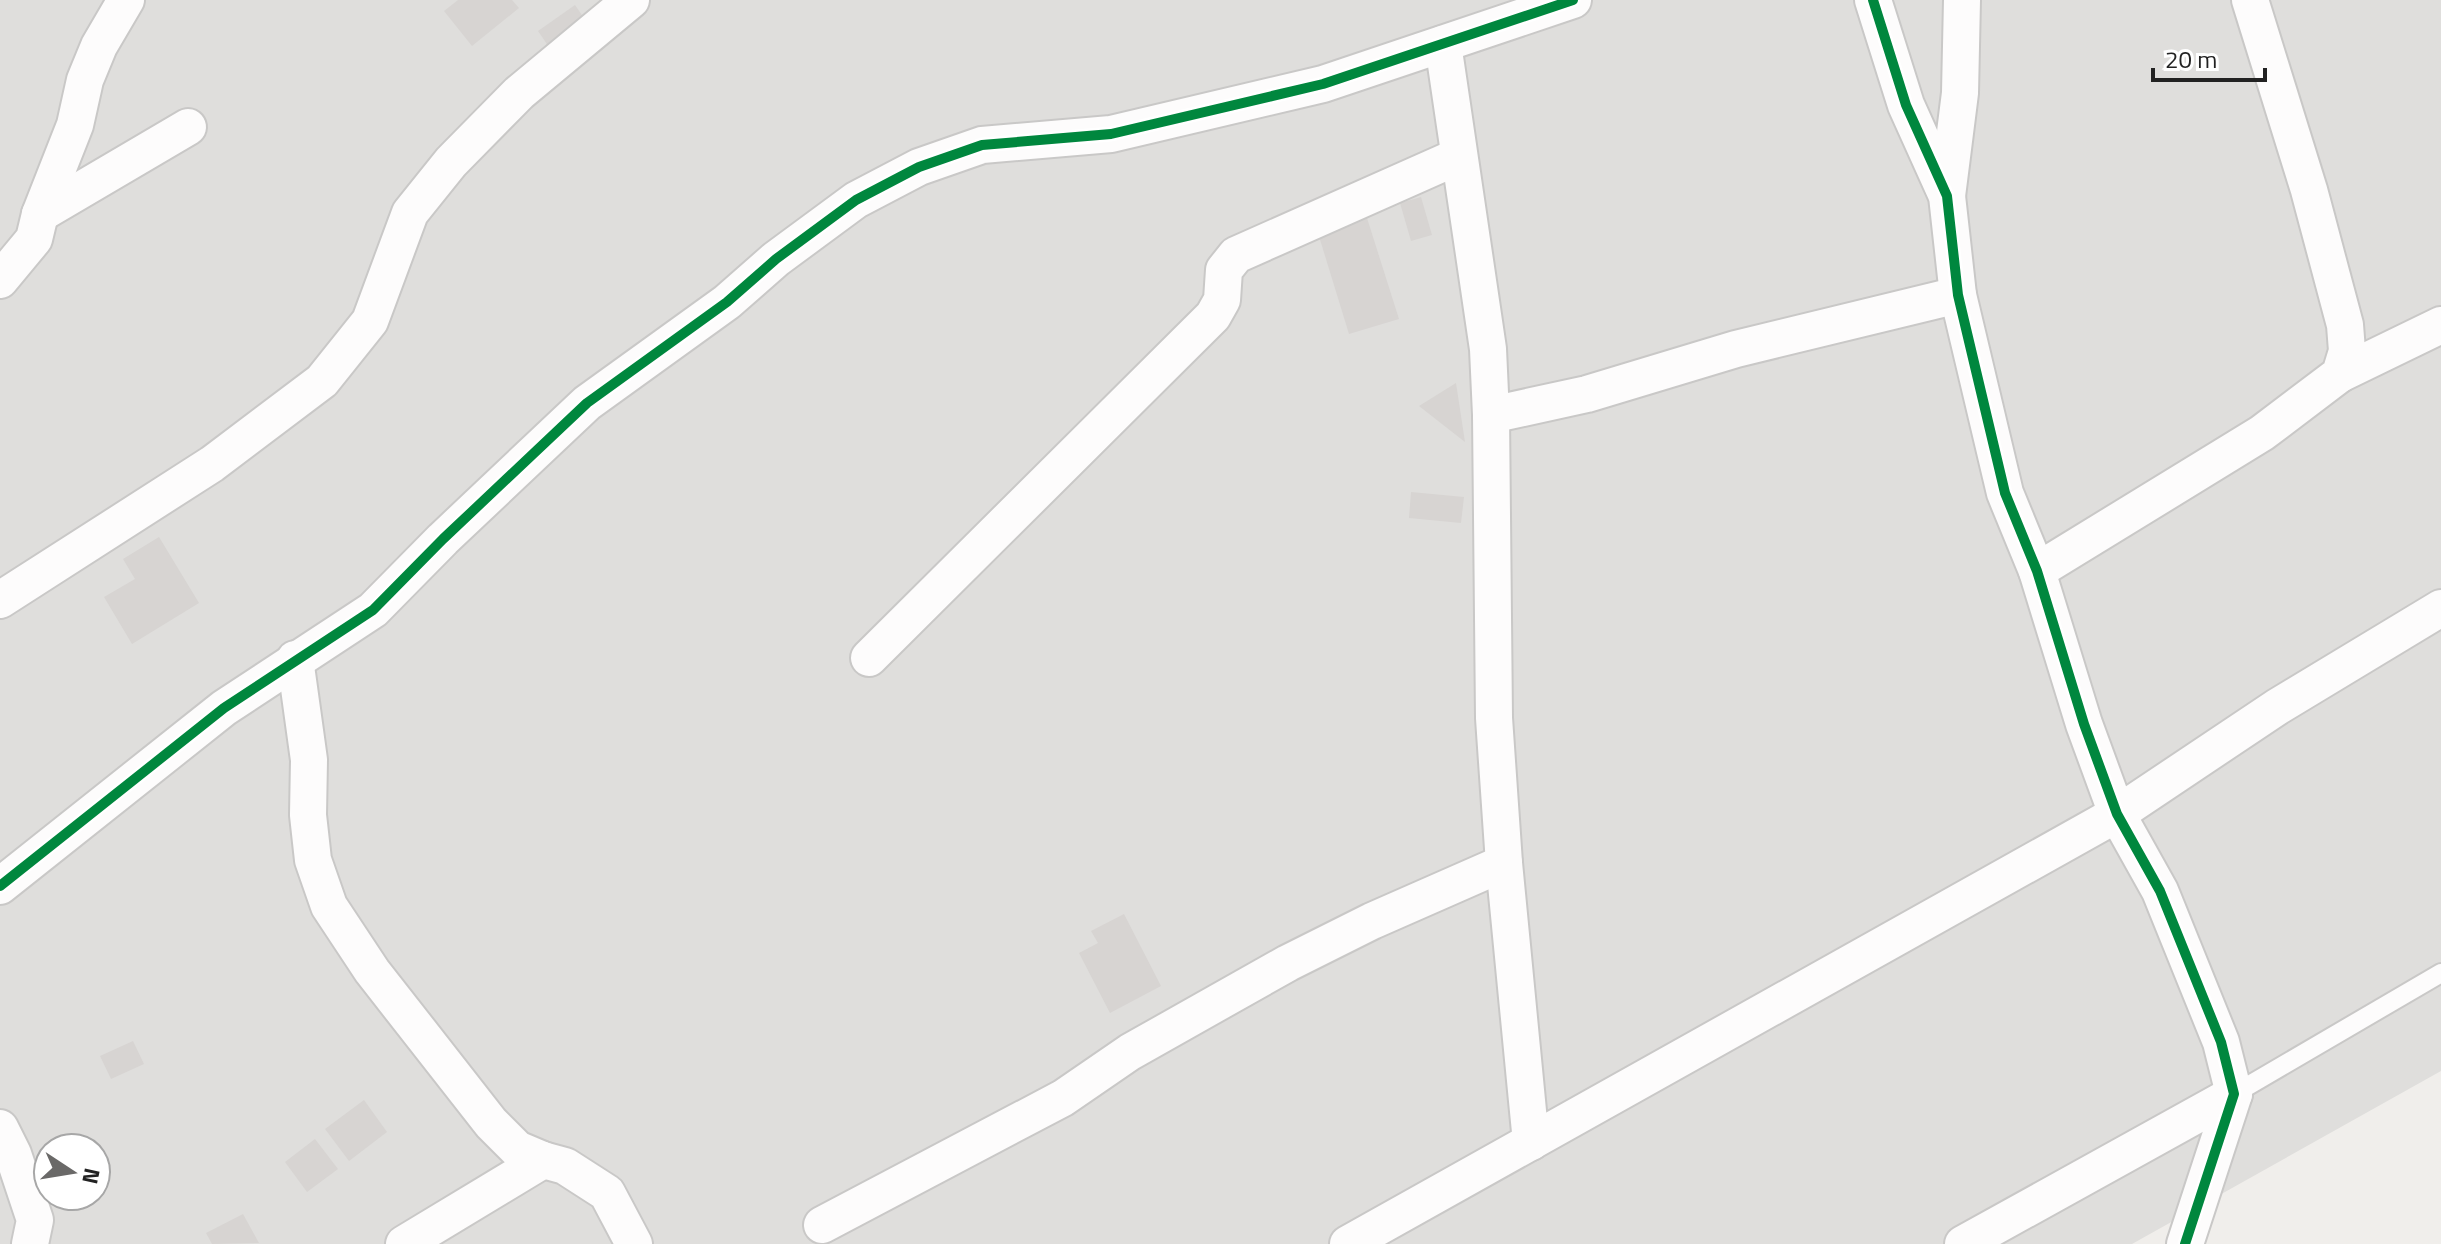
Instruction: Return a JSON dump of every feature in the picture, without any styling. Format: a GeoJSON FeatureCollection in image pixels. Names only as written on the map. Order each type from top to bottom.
{"type":"FeatureCollection","features":[{"type":"Feature","properties":{"kind":"street"},"geometry":{"type":"LineString","coordinates":[[0,280],[34,239],[40,214],[75,125],[85,80],[99,46],[126,0]]}},
{"type":"Feature","properties":{"kind":"street"},"geometry":{"type":"LineString","coordinates":[[0,600],[212,464],[322,381],[370,321],[410,213],[451,162],[519,93],[631,0]]}},
{"type":"Feature","properties":{"kind":"street"},"geometry":{"type":"LineString","coordinates":[[0,886],[224,708],[373,610],[587,403],[727,302],[776,259],[856,200],[919,167],[982,145],[1111,134],[1323,84],[1573,0]]}},
{"type":"Feature","properties":{"kind":"street"},"geometry":{"type":"LineString","coordinates":[[1873,0],[1906,105],[1947,196]]}},
{"type":"Feature","properties":{"kind":"street"},"geometry":{"type":"LineString","coordinates":[[1962,0],[1960,93],[1947,196],[1958,295],[2005,493],[2037,571],[2084,724],[2117,814],[2160,891],[2221,1042],[2234,1094],[2185,1244]]}},
{"type":"Feature","properties":{"kind":"street"},"geometry":{"type":"LineString","coordinates":[[2250,0],[2309,190],[2345,325],[2347,351],[2340,374]]}},
{"type":"Feature","properties":{"kind":"street"},"geometry":{"type":"LineString","coordinates":[[1443,44],[1488,349],[1494,718],[1504,863],[1531,1142]]}},
{"type":"Feature","properties":{"kind":"street"},"geometry":{"type":"LineString","coordinates":[[40,214],[188,127]]}},
{"type":"Feature","properties":{"kind":"street"},"geometry":{"type":"LineString","coordinates":[[869,658],[1213,316],[1222,300],[1224,270],[1236,255],[1459,156]]}},
{"type":"Feature","properties":{"kind":"street"},"geometry":{"type":"LineString","coordinates":[[1491,415],[1587,394],[1736,349],[1958,295]]}},
{"type":"Feature","properties":{"kind":"street"},"geometry":{"type":"LineString","coordinates":[[2037,571],[2262,433],[2340,374],[2441,325]]}},
{"type":"Feature","properties":{"kind":"street"},"geometry":{"type":"LineString","coordinates":[[1348,1244],[2117,814],[2277,707],[2441,608]]}},
{"type":"Feature","properties":{"kind":"street"},"geometry":{"type":"LineString","coordinates":[[295,659],[309,760],[308,815],[313,860],[329,906],[372,971],[491,1123],[517,1149],[565,1166],[607,1193],[634,1244]]}},
{"type":"Feature","properties":{"kind":"street"},"geometry":{"type":"LineString","coordinates":[[822,1225],[1063,1098],[1130,1052],[1288,963],[1372,921],[1504,863]]}},
{"type":"Feature","properties":{"kind":"street"},"geometry":{"type":"LineString","coordinates":[[1963,1244],[2234,1094]]}},
{"type":"Feature","properties":{"kind":"street"},"geometry":{"type":"LineString","coordinates":[[0,1128],[13,1154],[35,1220],[30,1244]]}},
{"type":"Feature","properties":{"kind":"street"},"geometry":{"type":"LineString","coordinates":[[404,1244],[543,1160]]}},
{"type":"Feature","properties":{"kind":"lane"},"geometry":{"type":"LineString","coordinates":[[2234,1094],[2441,973]]}},
{"type":"Feature","properties":{"kind":"shaded area"},"geometry":{"type":"Polygon","coordinates":[[[0,0],[2441,0],[2441,1071],[2132,1244],[0,1244],[0,0]]]}},
{"type":"Feature","properties":{"kind":"building"},"geometry":{"type":"Polygon","coordinates":[[[458,0],[512,0],[519,8],[472,46],[444,11],[458,0]]]}},
{"type":"Feature","properties":{"kind":"building"},"geometry":{"type":"Polygon","coordinates":[[[575,5],[588,24],[551,50],[538,31],[575,5]]]}},
{"type":"Feature","properties":{"kind":"building"},"geometry":{"type":"Polygon","coordinates":[[[1421,197],[1432,235],[1411,241],[1400,203],[1421,197]]]}},
{"type":"Feature","properties":{"kind":"building"},"geometry":{"type":"Polygon","coordinates":[[[1367,218],[1399,319],[1349,334],[1318,233],[1367,218]]]}},
{"type":"Feature","properties":{"kind":"building"},"geometry":{"type":"Polygon","coordinates":[[[1456,383],[1465,442],[1419,406],[1456,383]]]}},
{"type":"Feature","properties":{"kind":"building"},"geometry":{"type":"Polygon","coordinates":[[[1411,492],[1464,497],[1461,523],[1409,518],[1411,492]]]}},
{"type":"Feature","properties":{"kind":"building"},"geometry":{"type":"Polygon","coordinates":[[[159,537],[199,603],[132,644],[104,597],[135,579],[123,559],[159,537]]]}},
{"type":"Feature","properties":{"kind":"building"},"geometry":{"type":"Polygon","coordinates":[[[1124,914],[1161,986],[1110,1013],[1079,953],[1098,943],[1091,931],[1124,914]]]}},
{"type":"Feature","properties":{"kind":"building"},"geometry":{"type":"Polygon","coordinates":[[[133,1041],[144,1064],[111,1079],[100,1056],[133,1041]]]}},
{"type":"Feature","properties":{"kind":"building"},"geometry":{"type":"Polygon","coordinates":[[[364,1100],[387,1132],[349,1161],[325,1129],[364,1100]]]}},
{"type":"Feature","properties":{"kind":"building"},"geometry":{"type":"Polygon","coordinates":[[[315,1139],[338,1169],[307,1192],[285,1162],[315,1139]]]}},
{"type":"Feature","properties":{"kind":"building"},"geometry":{"type":"Polygon","coordinates":[[[243,1214],[259,1243],[212,1244],[206,1233],[243,1214]]]}},
{"type":"Feature","properties":{"kind":"cycle path"},"geometry":{"type":"LineString","coordinates":[[0,886],[224,708],[373,610],[587,403],[727,302],[776,259],[856,200],[919,167],[982,145],[1111,134],[1323,84],[1573,0]]}},
{"type":"Feature","properties":{"kind":"cycle path"},"geometry":{"type":"LineString","coordinates":[[1873,0],[1906,105],[1947,196],[1958,295],[2005,493],[2037,571],[2084,724],[2117,814],[2160,891],[2221,1042],[2234,1094],[2185,1244]]}}]}
